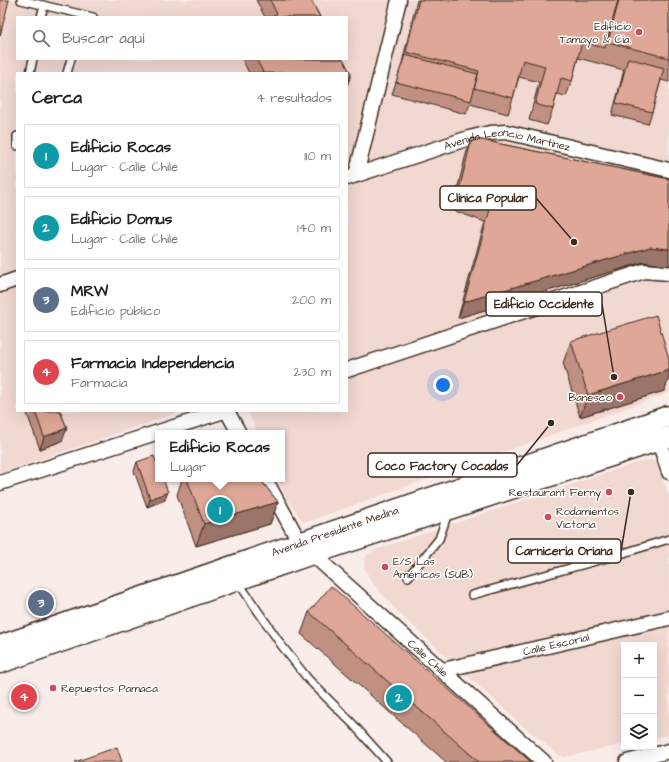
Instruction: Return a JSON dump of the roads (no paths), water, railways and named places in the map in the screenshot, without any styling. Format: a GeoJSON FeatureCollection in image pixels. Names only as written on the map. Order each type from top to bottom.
{"type":"FeatureCollection","features":[{"type":"Feature","properties":{"kind":"street"},"geometry":{"type":"LineString","coordinates":[[351,177],[399,0]]}},
{"type":"Feature","properties":{"kind":"street","name":"Avenida Leoncio Martínez"},"geometry":{"type":"LineString","coordinates":[[351,177],[469,138],[490,133],[506,132],[669,170]]}},
{"type":"Feature","properties":{"kind":"street"},"geometry":{"type":"LineString","coordinates":[[348,370],[644,271],[669,273]]}},
{"type":"Feature","properties":{"kind":"street"},"geometry":{"type":"LineString","coordinates":[[0,285],[16,279]]}},
{"type":"Feature","properties":{"kind":"street"},"geometry":{"type":"LineString","coordinates":[[165,430],[221,412]]}},
{"type":"Feature","properties":{"kind":"street"},"geometry":{"type":"LineString","coordinates":[[228,412],[237,430]]}},
{"type":"Feature","properties":{"kind":"street"},"geometry":{"type":"LineString","coordinates":[[661,419],[669,472]]}},
{"type":"Feature","properties":{"kind":"street","name":"Avenida Presidente Medina"},"geometry":{"type":"LineString","coordinates":[[0,646],[306,548],[661,419]]}},
{"type":"Feature","properties":{"kind":"street"},"geometry":{"type":"LineString","coordinates":[[0,483],[155,433]]}},
{"type":"Feature","properties":{"kind":"street","name":"Avenida Presidente Medina"},"geometry":{"type":"LineString","coordinates":[[0,663],[237,580],[306,548],[449,509],[664,439]]}},
{"type":"Feature","properties":{"kind":"street","name":"Calle Chile"},"geometry":{"type":"LineString","coordinates":[[267,482],[306,548],[544,762]]}},
{"type":"Feature","properties":{"kind":"street","name":"Calle Escorial"},"geometry":{"type":"LineString","coordinates":[[442,670],[669,618]]}},
{"type":"Feature","properties":{"kind":"street"},"geometry":{"type":"LineString","coordinates":[[627,762],[669,751]]}},
{"type":"Feature","properties":{"kind":"lane"},"geometry":{"type":"LineString","coordinates":[[21,0],[81,15]]}},
{"type":"Feature","properties":{"kind":"lane"},"geometry":{"type":"LineString","coordinates":[[42,16],[44,5]]}},
{"type":"Feature","properties":{"kind":"lane"},"geometry":{"type":"LineString","coordinates":[[30,72],[33,60]]}},
{"type":"Feature","properties":{"kind":"lane"},"geometry":{"type":"LineString","coordinates":[[68,72],[71,60]]}},
{"type":"Feature","properties":{"kind":"lane"},"geometry":{"type":"LineString","coordinates":[[408,577],[439,539],[449,509]]}},
{"type":"Feature","properties":{"kind":"lane"},"geometry":{"type":"LineString","coordinates":[[472,595],[614,556],[669,539]]}},
{"type":"Feature","properties":{"kind":"lane"},"geometry":{"type":"LineString","coordinates":[[237,580],[270,630],[308,679],[352,723],[387,762]]}},
{"type":"Feature","properties":{"kind":"place","name":"Edificio Tamayo & Cia."},"geometry":{"type":"Point","coordinates":[639,32]}},
{"type":"Feature","properties":{"kind":"place","name":"Clínica Popular"},"geometry":{"type":"Point","coordinates":[574,242]}},
{"type":"Feature","properties":{"kind":"place","name":"Edificio Occidente"},"geometry":{"type":"Point","coordinates":[614,377]}},
{"type":"Feature","properties":{"kind":"place","name":"Banesco"},"geometry":{"type":"Point","coordinates":[620,397]}},
{"type":"Feature","properties":{"kind":"place","name":"Coco Factory Cocadas"},"geometry":{"type":"Point","coordinates":[551,423]}},
{"type":"Feature","properties":{"kind":"place","name":"Restaurant Ferny"},"geometry":{"type":"Point","coordinates":[609,492]}},
{"type":"Feature","properties":{"kind":"place","name":"Carnicería Oriana"},"geometry":{"type":"Point","coordinates":[631,492]}},
{"type":"Feature","properties":{"kind":"place","name":"Edificio Rocas"},"geometry":{"type":"Point","coordinates":[220,510]}},
{"type":"Feature","properties":{"kind":"place","name":"Rodamientos Victoria"},"geometry":{"type":"Point","coordinates":[548,517]}},
{"type":"Feature","properties":{"kind":"place","name":"E/S Las Américas (SUB)"},"geometry":{"type":"Point","coordinates":[385,567]}},
{"type":"Feature","properties":{"kind":"place","name":"MRW"},"geometry":{"type":"Point","coordinates":[41,603]}},
{"type":"Feature","properties":{"kind":"place","name":"Repuestos Pamaca"},"geometry":{"type":"Point","coordinates":[53,688]}},
{"type":"Feature","properties":{"kind":"place","name":"Farmacia Independencia"},"geometry":{"type":"Point","coordinates":[24,697]}},
{"type":"Feature","properties":{"kind":"place","name":"Edificio Domus"},"geometry":{"type":"Point","coordinates":[399,698]}}]}
